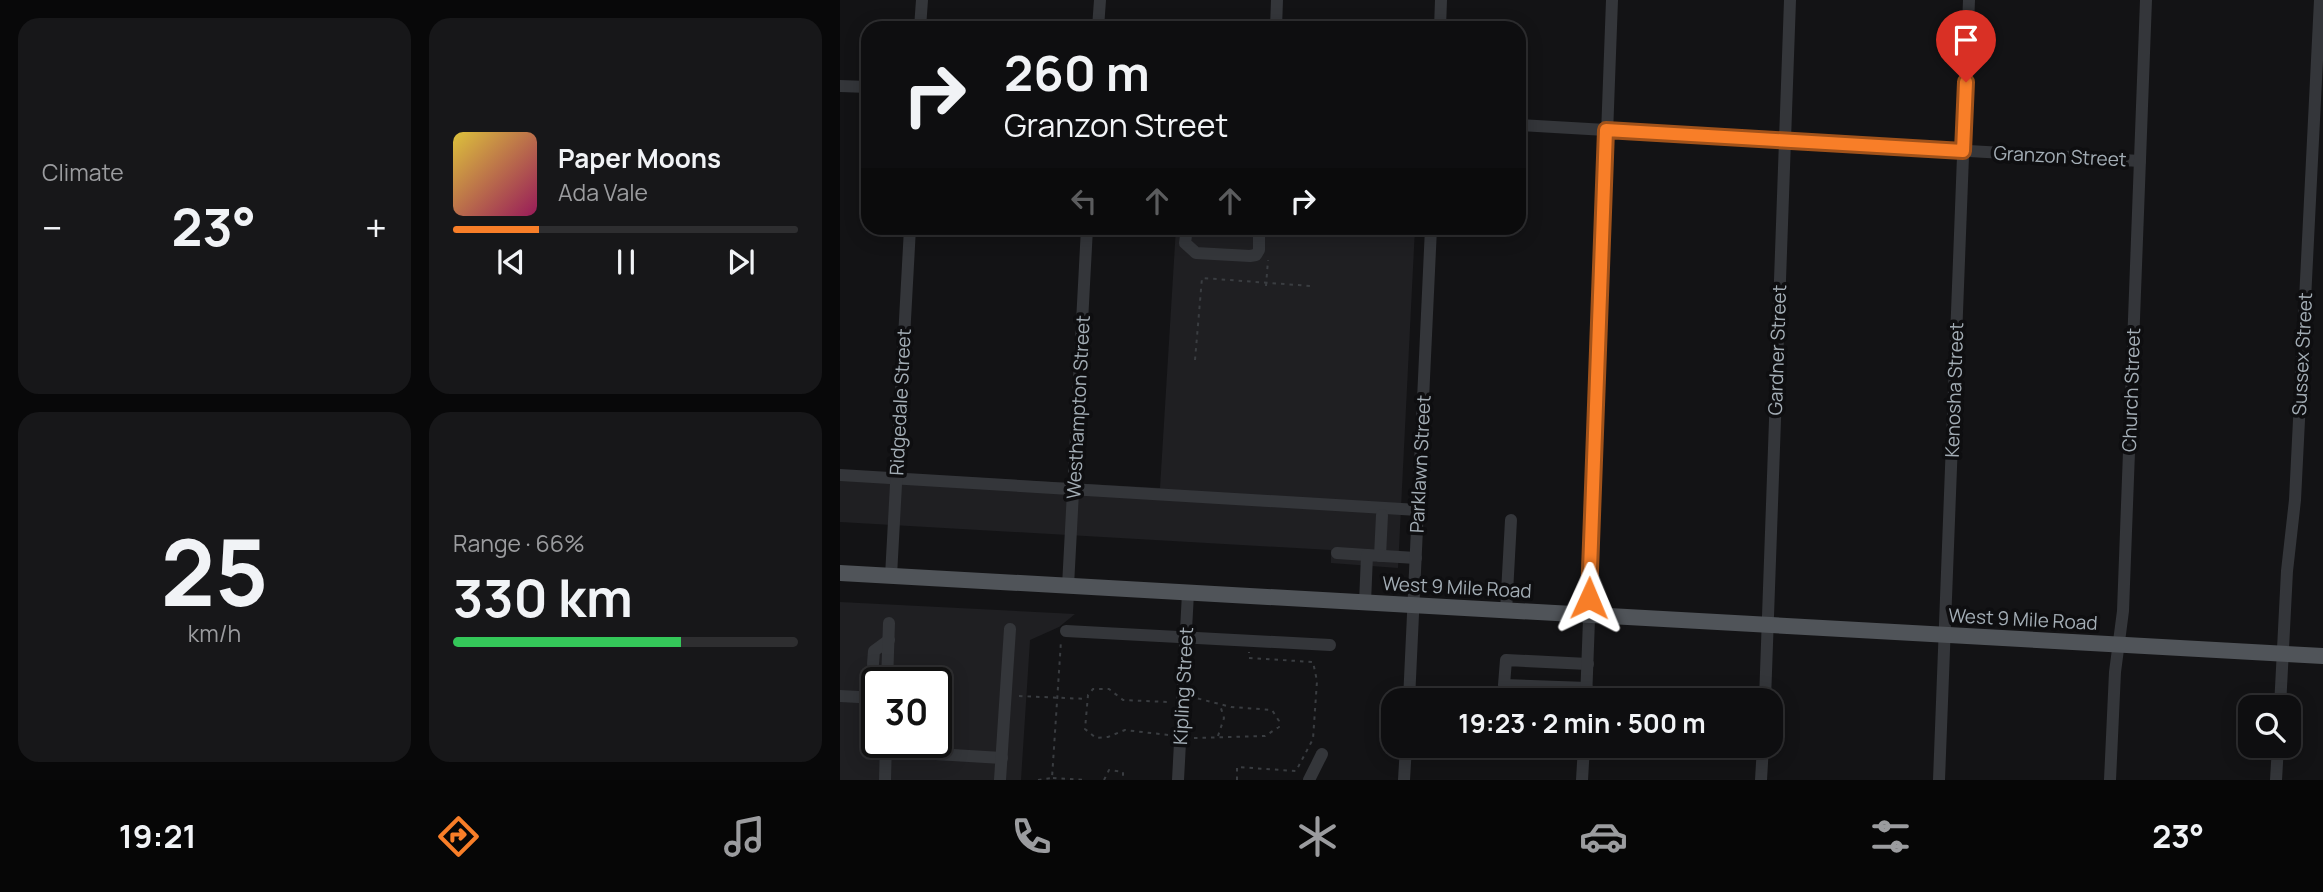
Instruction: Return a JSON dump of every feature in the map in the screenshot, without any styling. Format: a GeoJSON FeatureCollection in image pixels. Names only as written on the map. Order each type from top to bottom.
{"type":"FeatureCollection","features":[{"type":"Feature","properties":{"kind":"main road","name":"West 9 Mile Road"},"geometry":{"type":"LineString","coordinates":[[840,573],[2323,656]]}},
{"type":"Feature","properties":{"kind":"street"},"geometry":{"type":"LineString","coordinates":[[920,21],[922,0]]}},
{"type":"Feature","properties":{"kind":"street"},"geometry":{"type":"LineString","coordinates":[[1098,21],[1100,0]]}},
{"type":"Feature","properties":{"kind":"street"},"geometry":{"type":"LineString","coordinates":[[1276,21],[1277,0]]}},
{"type":"Feature","properties":{"kind":"street"},"geometry":{"type":"LineString","coordinates":[[1440,21],[1441,0]]}},
{"type":"Feature","properties":{"kind":"street"},"geometry":{"type":"LineString","coordinates":[[1587,688],[1612,0]]}},
{"type":"Feature","properties":{"kind":"street","name":"Gardner Street"},"geometry":{"type":"LineString","coordinates":[[1765,688],[1790,0]]}},
{"type":"Feature","properties":{"kind":"street","name":"Kenosha Street"},"geometry":{"type":"LineString","coordinates":[[1939,780],[1969,0]]}},
{"type":"Feature","properties":{"kind":"street","name":"Church Street"},"geometry":{"type":"LineString","coordinates":[[2110,780],[2117,645],[2123,611],[2146,0]]}},
{"type":"Feature","properties":{"kind":"street","name":"Sussex Street"},"geometry":{"type":"LineString","coordinates":[[2280,695],[2287,571],[2295,500],[2319,0]]}},
{"type":"Feature","properties":{"kind":"street"},"geometry":{"type":"LineString","coordinates":[[840,86],[861,87]]}},
{"type":"Feature","properties":{"kind":"street","name":"Granzon Street"},"geometry":{"type":"LineString","coordinates":[[1526,125],[2140,161]]}},
{"type":"Feature","properties":{"kind":"street","name":"Ridgedale Street"},"geometry":{"type":"LineString","coordinates":[[891,576],[910,235]]}},
{"type":"Feature","properties":{"kind":"street","name":"Westhampton Street"},"geometry":{"type":"LineString","coordinates":[[1068,586],[1087,235]]}},
{"type":"Feature","properties":{"kind":"street"},"geometry":{"type":"LineString","coordinates":[[1186,235],[1185,243],[1196,253],[1250,256],[1256,255],[1259,250],[1259,235]]}},
{"type":"Feature","properties":{"kind":"street","name":"Parklawn Street"},"geometry":{"type":"LineString","coordinates":[[1410,688],[1431,235]]}},
{"type":"Feature","properties":{"kind":"street"},"geometry":{"type":"LineString","coordinates":[[840,475],[1418,510]]}},
{"type":"Feature","properties":{"kind":"street"},"geometry":{"type":"LineString","coordinates":[[1365,603],[1382,515]]}},
{"type":"Feature","properties":{"kind":"street"},"geometry":{"type":"LineString","coordinates":[[1506,611],[1511,520]]}},
{"type":"Feature","properties":{"kind":"street"},"geometry":{"type":"LineString","coordinates":[[1337,553],[1416,558]]}},
{"type":"Feature","properties":{"kind":"street","name":"Kipling Street"},"geometry":{"type":"LineString","coordinates":[[1178,780],[1188,593]]}},
{"type":"Feature","properties":{"kind":"street"},"geometry":{"type":"LineString","coordinates":[[888,667],[889,623]]}},
{"type":"Feature","properties":{"kind":"street"},"geometry":{"type":"LineString","coordinates":[[1000,780],[1010,629]]}},
{"type":"Feature","properties":{"kind":"street"},"geometry":{"type":"LineString","coordinates":[[1066,631],[1330,645]]}},
{"type":"Feature","properties":{"kind":"street"},"geometry":{"type":"LineString","coordinates":[[874,667],[874,651],[889,640]]}},
{"type":"Feature","properties":{"kind":"street"},"geometry":{"type":"LineString","coordinates":[[1572,688],[1504,685],[1506,660],[1588,664]]}},
{"type":"Feature","properties":{"kind":"street"},"geometry":{"type":"LineString","coordinates":[[840,696],[861,697]]}},
{"type":"Feature","properties":{"kind":"street"},"geometry":{"type":"LineString","coordinates":[[952,753],[1002,758]]}},
{"type":"Feature","properties":{"kind":"street"},"geometry":{"type":"LineString","coordinates":[[1308,780],[1322,754]]}},
{"type":"Feature","properties":{"kind":"street"},"geometry":{"type":"LineString","coordinates":[[885,780],[886,758]]}},
{"type":"Feature","properties":{"kind":"street"},"geometry":{"type":"LineString","coordinates":[[1404,780],[1405,758]]}},
{"type":"Feature","properties":{"kind":"street"},"geometry":{"type":"LineString","coordinates":[[1582,780],[1583,758]]}},
{"type":"Feature","properties":{"kind":"street"},"geometry":{"type":"LineString","coordinates":[[1761,780],[1762,758]]}},
{"type":"Feature","properties":{"kind":"street"},"geometry":{"type":"LineString","coordinates":[[2276,780],[2277,758]]}},
{"type":"Feature","properties":{"kind":"path"},"geometry":{"type":"LineString","coordinates":[[1195,360],[1202,278],[1310,286]]}},
{"type":"Feature","properties":{"kind":"path"},"geometry":{"type":"LineString","coordinates":[[1052,778],[1061,640],[1066,631]]}},
{"type":"Feature","properties":{"kind":"path"},"geometry":{"type":"LineString","coordinates":[[1237,780],[1237,768],[1296,771],[1313,739],[1317,681],[1314,662],[1249,658],[1249,641]]}},
{"type":"Feature","properties":{"kind":"path"},"geometry":{"type":"LineString","coordinates":[[1168,702],[1124,700],[1109,689],[1093,689],[1088,699],[1085,729],[1096,738],[1108,737],[1125,730],[1218,737],[1265,736],[1279,727],[1279,721],[1272,710],[1220,704],[1196,698]]}},
{"type":"Feature","properties":{"kind":"path"},"geometry":{"type":"LineString","coordinates":[[1006,696],[1088,699]]}},
{"type":"Feature","properties":{"kind":"path"},"geometry":{"type":"LineString","coordinates":[[1218,737],[1224,718],[1220,704]]}},
{"type":"Feature","properties":{"kind":"path"},"geometry":{"type":"LineString","coordinates":[[1104,780],[1109,770],[1123,772],[1123,780]]}},
{"type":"Feature","properties":{"kind":"path"},"geometry":{"type":"LineString","coordinates":[[1038,780],[1085,780]]}},
{"type":"Feature","properties":{"kind":"shaded area"},"geometry":{"type":"Polygon","coordinates":[[[1176,235],[1415,235],[1398,568],[1331,563],[1331,550],[840,522],[840,470],[1160,488],[1176,235]]]}},
{"type":"Feature","properties":{"kind":"shaded area"},"geometry":{"type":"Polygon","coordinates":[[[840,602],[1075,614],[1059,627],[1030,640],[1021,780],[840,780],[840,602]]]}},
{"type":"Feature","properties":{"kind":"route"},"geometry":{"type":"LineString","coordinates":[[1589,598],[1606,130],[1963,151],[1966,82]]}}]}
